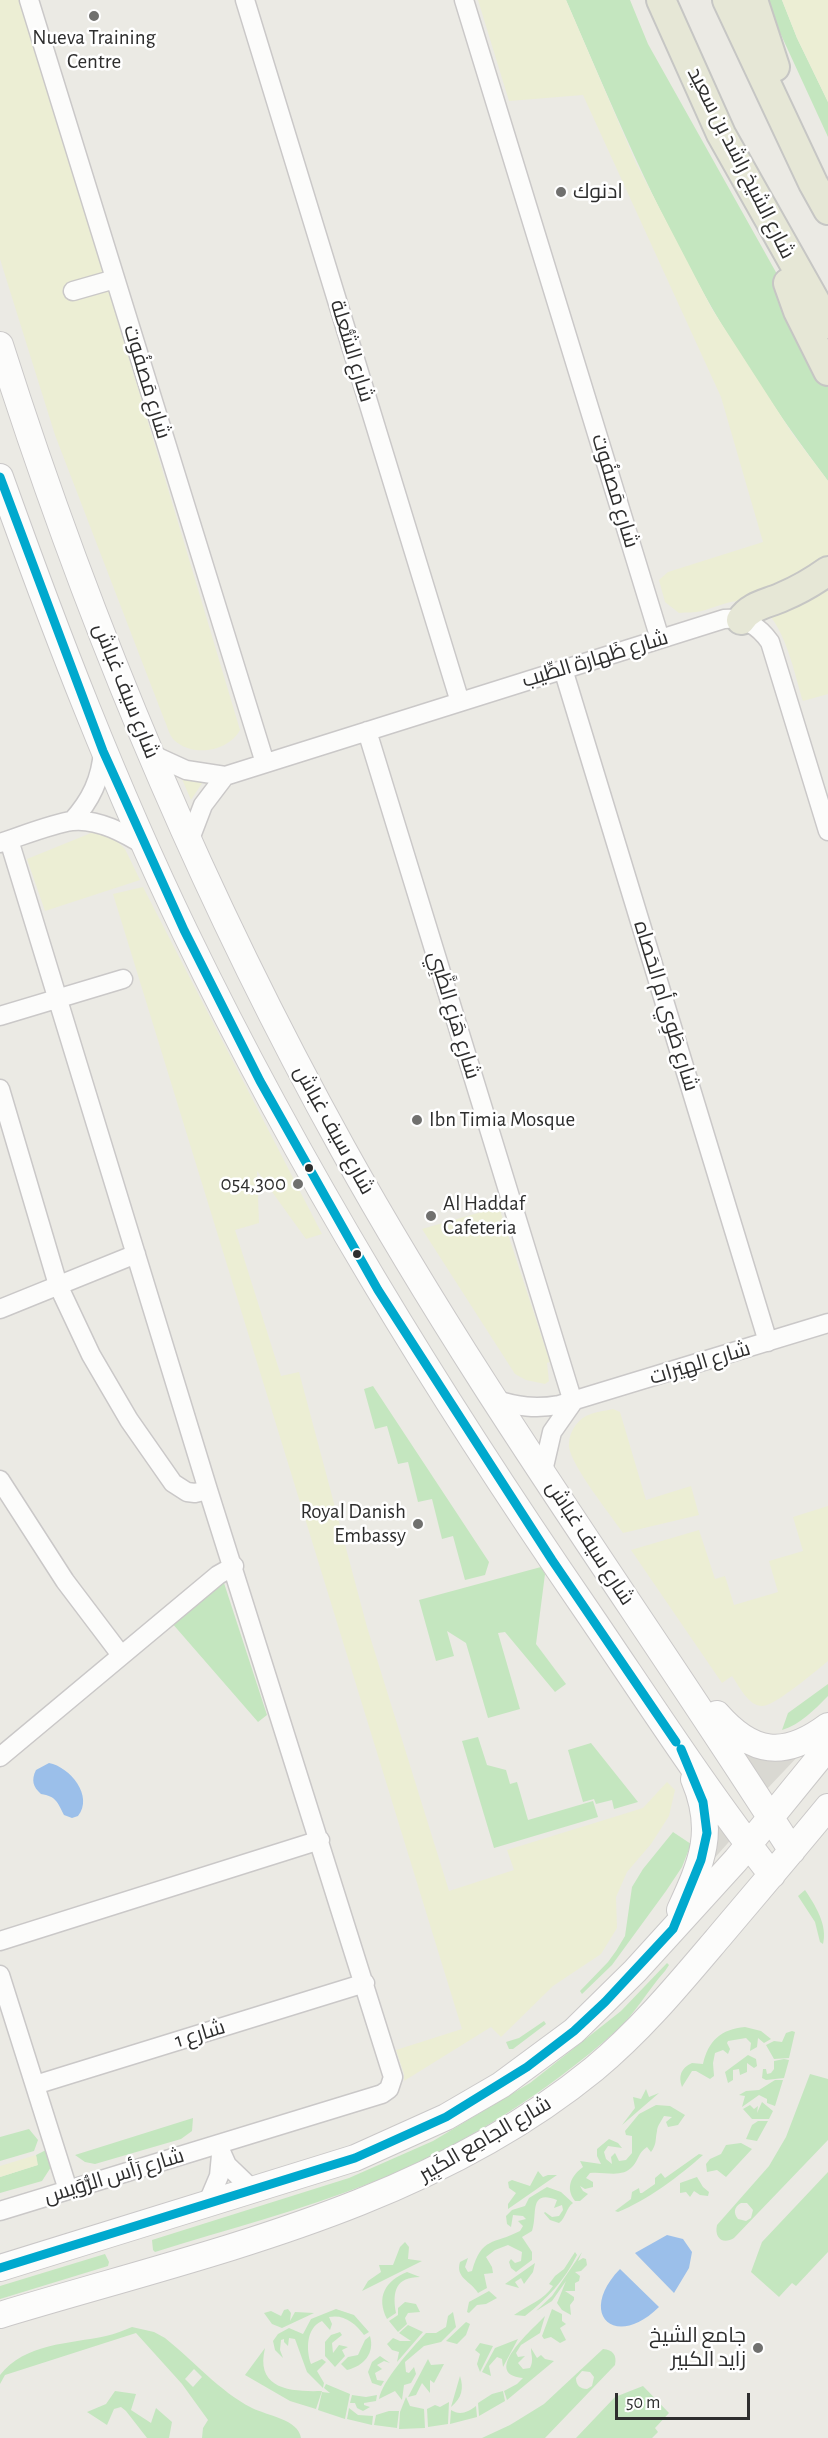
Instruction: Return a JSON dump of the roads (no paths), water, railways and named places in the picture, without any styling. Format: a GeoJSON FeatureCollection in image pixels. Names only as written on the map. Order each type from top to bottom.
{"type":"FeatureCollection","features":[{"type":"Feature","properties":{"kind":"main road","name":"شارع الشيخ راشد بن سعيد"},"geometry":{"type":"LineString","coordinates":[[661,0],[721,134],[828,324]]}},
{"type":"Feature","properties":{"kind":"main road"},"geometry":{"type":"LineString","coordinates":[[727,0],[813,183],[828,210]]}},
{"type":"Feature","properties":{"kind":"main road"},"geometry":{"type":"LineString","coordinates":[[753,0],[813,183]]}},
{"type":"Feature","properties":{"kind":"main road"},"geometry":{"type":"LineString","coordinates":[[777,234],[784,271],[798,311],[828,370]]}},
{"type":"Feature","properties":{"kind":"main road"},"geometry":{"type":"LineString","coordinates":[[753,627],[752,609],[813,582],[828,571]]}},
{"type":"Feature","properties":{"kind":"street","name":"شارع مَصفُوت"},"geometry":{"type":"LineString","coordinates":[[29,0],[264,763]]}},
{"type":"Feature","properties":{"kind":"street","name":"شارع الشُّعلة"},"geometry":{"type":"LineString","coordinates":[[244,0],[460,702]]}},
{"type":"Feature","properties":{"kind":"street","name":"شارع مَصفُوت"},"geometry":{"type":"LineString","coordinates":[[464,0],[660,639]]}},
{"type":"Feature","properties":{"kind":"street"},"geometry":{"type":"LineString","coordinates":[[73,291],[115,279]]}},
{"type":"Feature","properties":{"kind":"street","name":"شارع سيف غباش"},"geometry":{"type":"LineString","coordinates":[[0,345],[71,552],[151,754],[271,1012],[339,1141],[438,1311],[494,1399],[698,1703],[781,1833]]}},
{"type":"Feature","properties":{"kind":"street","name":"شارع سيف غباش"},"geometry":{"type":"LineString","coordinates":[[0,477],[103,751],[184,930],[260,1081],[358,1257],[552,1560],[681,1749],[761,1860]]}},
{"type":"Feature","properties":{"kind":"street","name":"شارع ظَهارة الطِّيب"},"geometry":{"type":"LineString","coordinates":[[151,754],[186,770],[225,776],[723,619],[753,627]]}},
{"type":"Feature","properties":{"kind":"street"},"geometry":{"type":"LineString","coordinates":[[753,627],[773,651],[828,831]]}},
{"type":"Feature","properties":{"kind":"street","name":"شارع طَوِي أم الحَصاه"},"geometry":{"type":"LineString","coordinates":[[563,669],[768,1342]]}},
{"type":"Feature","properties":{"kind":"street","name":"شارع هَزع الظَّبِي"},"geometry":{"type":"LineString","coordinates":[[366,731],[573,1402]]}},
{"type":"Feature","properties":{"kind":"street"},"geometry":{"type":"LineString","coordinates":[[72,821],[94,792],[102,766],[103,751]]}},
{"type":"Feature","properties":{"kind":"street"},"geometry":{"type":"LineString","coordinates":[[190,839],[203,805],[225,776]]}},
{"type":"Feature","properties":{"kind":"street"},"geometry":{"type":"LineString","coordinates":[[147,847],[118,831],[88,822],[72,821],[4,842],[56,999],[208,1490],[365,1983]]}},
{"type":"Feature","properties":{"kind":"street"},"geometry":{"type":"LineString","coordinates":[[0,1016],[123,979]]}},
{"type":"Feature","properties":{"kind":"street"},"geometry":{"type":"LineString","coordinates":[[0,1089],[58,1285],[109,1388],[160,1467],[179,1489],[195,1493],[208,1490]]}},
{"type":"Feature","properties":{"kind":"street"},"geometry":{"type":"LineString","coordinates":[[0,1309],[136,1254]]}},
{"type":"Feature","properties":{"kind":"street","name":"شارع الهِيَرات"},"geometry":{"type":"LineString","coordinates":[[494,1399],[520,1407],[533,1408],[573,1402],[828,1323]]}},
{"type":"Feature","properties":{"kind":"street"},"geometry":{"type":"LineString","coordinates":[[543,1471],[552,1434],[573,1402]]}},
{"type":"Feature","properties":{"kind":"street"},"geometry":{"type":"LineString","coordinates":[[0,1480],[65,1581],[122,1655]]}},
{"type":"Feature","properties":{"kind":"street"},"geometry":{"type":"LineString","coordinates":[[3,1747],[122,1655],[218,1575],[234,1566]]}},
{"type":"Feature","properties":{"kind":"street"},"geometry":{"type":"LineString","coordinates":[[698,1703],[716,1713],[738,1737],[764,1747],[786,1747],[798,1744],[828,1726]]}},
{"type":"Feature","properties":{"kind":"street","name":"شارع الجامِع الكَبِير"},"geometry":{"type":"LineString","coordinates":[[0,2315],[274,2234],[415,2180],[467,2155],[516,2125],[595,2068],[659,2008],[781,1833],[828,1747]]}},
{"type":"Feature","properties":{"kind":"street"},"geometry":{"type":"LineString","coordinates":[[672,1929],[701,1860],[707,1833],[703,1802],[681,1749]]}},
{"type":"Feature","properties":{"kind":"street"},"geometry":{"type":"LineString","coordinates":[[761,1860],[772,1857],[781,1833],[828,1774]]}},
{"type":"Feature","properties":{"kind":"street","name":"شارع الجامِع الكَبِير"},"geometry":{"type":"LineString","coordinates":[[781,1833],[828,1807]]}},
{"type":"Feature","properties":{"kind":"street"},"geometry":{"type":"LineString","coordinates":[[0,1941],[320,1840]]}},
{"type":"Feature","properties":{"kind":"street","name":"شارع الجامِع الكَبِير"},"geometry":{"type":"LineString","coordinates":[[0,2268],[355,2158],[395,2142],[446,2117],[501,2085],[574,2031],[605,2002],[672,1929],[761,1860]]}},
{"type":"Feature","properties":{"kind":"street"},"geometry":{"type":"LineString","coordinates":[[0,1975],[68,2190]]}},
{"type":"Feature","properties":{"kind":"street","name":"شارع 1"},"geometry":{"type":"LineString","coordinates":[[35,2085],[365,1983]]}},
{"type":"Feature","properties":{"kind":"street","name":"شارع رَأس الرُّوَيس"},"geometry":{"type":"LineString","coordinates":[[0,2211],[68,2190],[219,2150],[382,2094],[389,2088],[393,2077],[365,1983]]}},
{"type":"Feature","properties":{"kind":"street"},"geometry":{"type":"LineString","coordinates":[[219,2150],[236,2176],[252,2189]]}},
{"type":"Feature","properties":{"kind":"street"},"geometry":{"type":"LineString","coordinates":[[208,2202],[219,2176],[219,2150]]}},
{"type":"Feature","properties":{"kind":"water"},"geometry":{"type":"Polygon","coordinates":[[[49,1763],[65,1770],[77,1783],[83,1800],[78,1816],[72,1818],[64,1815],[56,1801],[36,1789],[33,1780],[36,1770],[49,1763]]]}},
{"type":"Feature","properties":{"kind":"water"},"geometry":{"type":"Polygon","coordinates":[[[667,2235],[683,2239],[692,2252],[689,2268],[674,2293],[635,2253],[667,2235]]]}},
{"type":"Feature","properties":{"kind":"water"},"geometry":{"type":"Polygon","coordinates":[[[620,2269],[659,2307],[643,2320],[628,2326],[616,2326],[606,2321],[602,2312],[602,2300],[607,2285],[620,2269]]]}},
{"type":"Feature","properties":{"kind":"place","name":"Nueva Training Centre"},"geometry":{"type":"Point","coordinates":[94,16]}},
{"type":"Feature","properties":{"kind":"place","name":"ادنوك"},"geometry":{"type":"Point","coordinates":[561,192]}},
{"type":"Feature","properties":{"kind":"place","name":"Ibn Timia Mosque"},"geometry":{"type":"Point","coordinates":[417,1120]}},
{"type":"Feature","properties":{"kind":"place","name":"054,300"},"geometry":{"type":"Point","coordinates":[298,1184]}},
{"type":"Feature","properties":{"kind":"place","name":"Al Haddaf Cafeteria"},"geometry":{"type":"Point","coordinates":[431,1216]}},
{"type":"Feature","properties":{"kind":"place","name":"Royal Danish Embassy"},"geometry":{"type":"Point","coordinates":[418,1524]}},
{"type":"Feature","properties":{"kind":"place","name":"جامع الشيخ زايد الكبير"},"geometry":{"type":"Point","coordinates":[758,2348]}}]}
